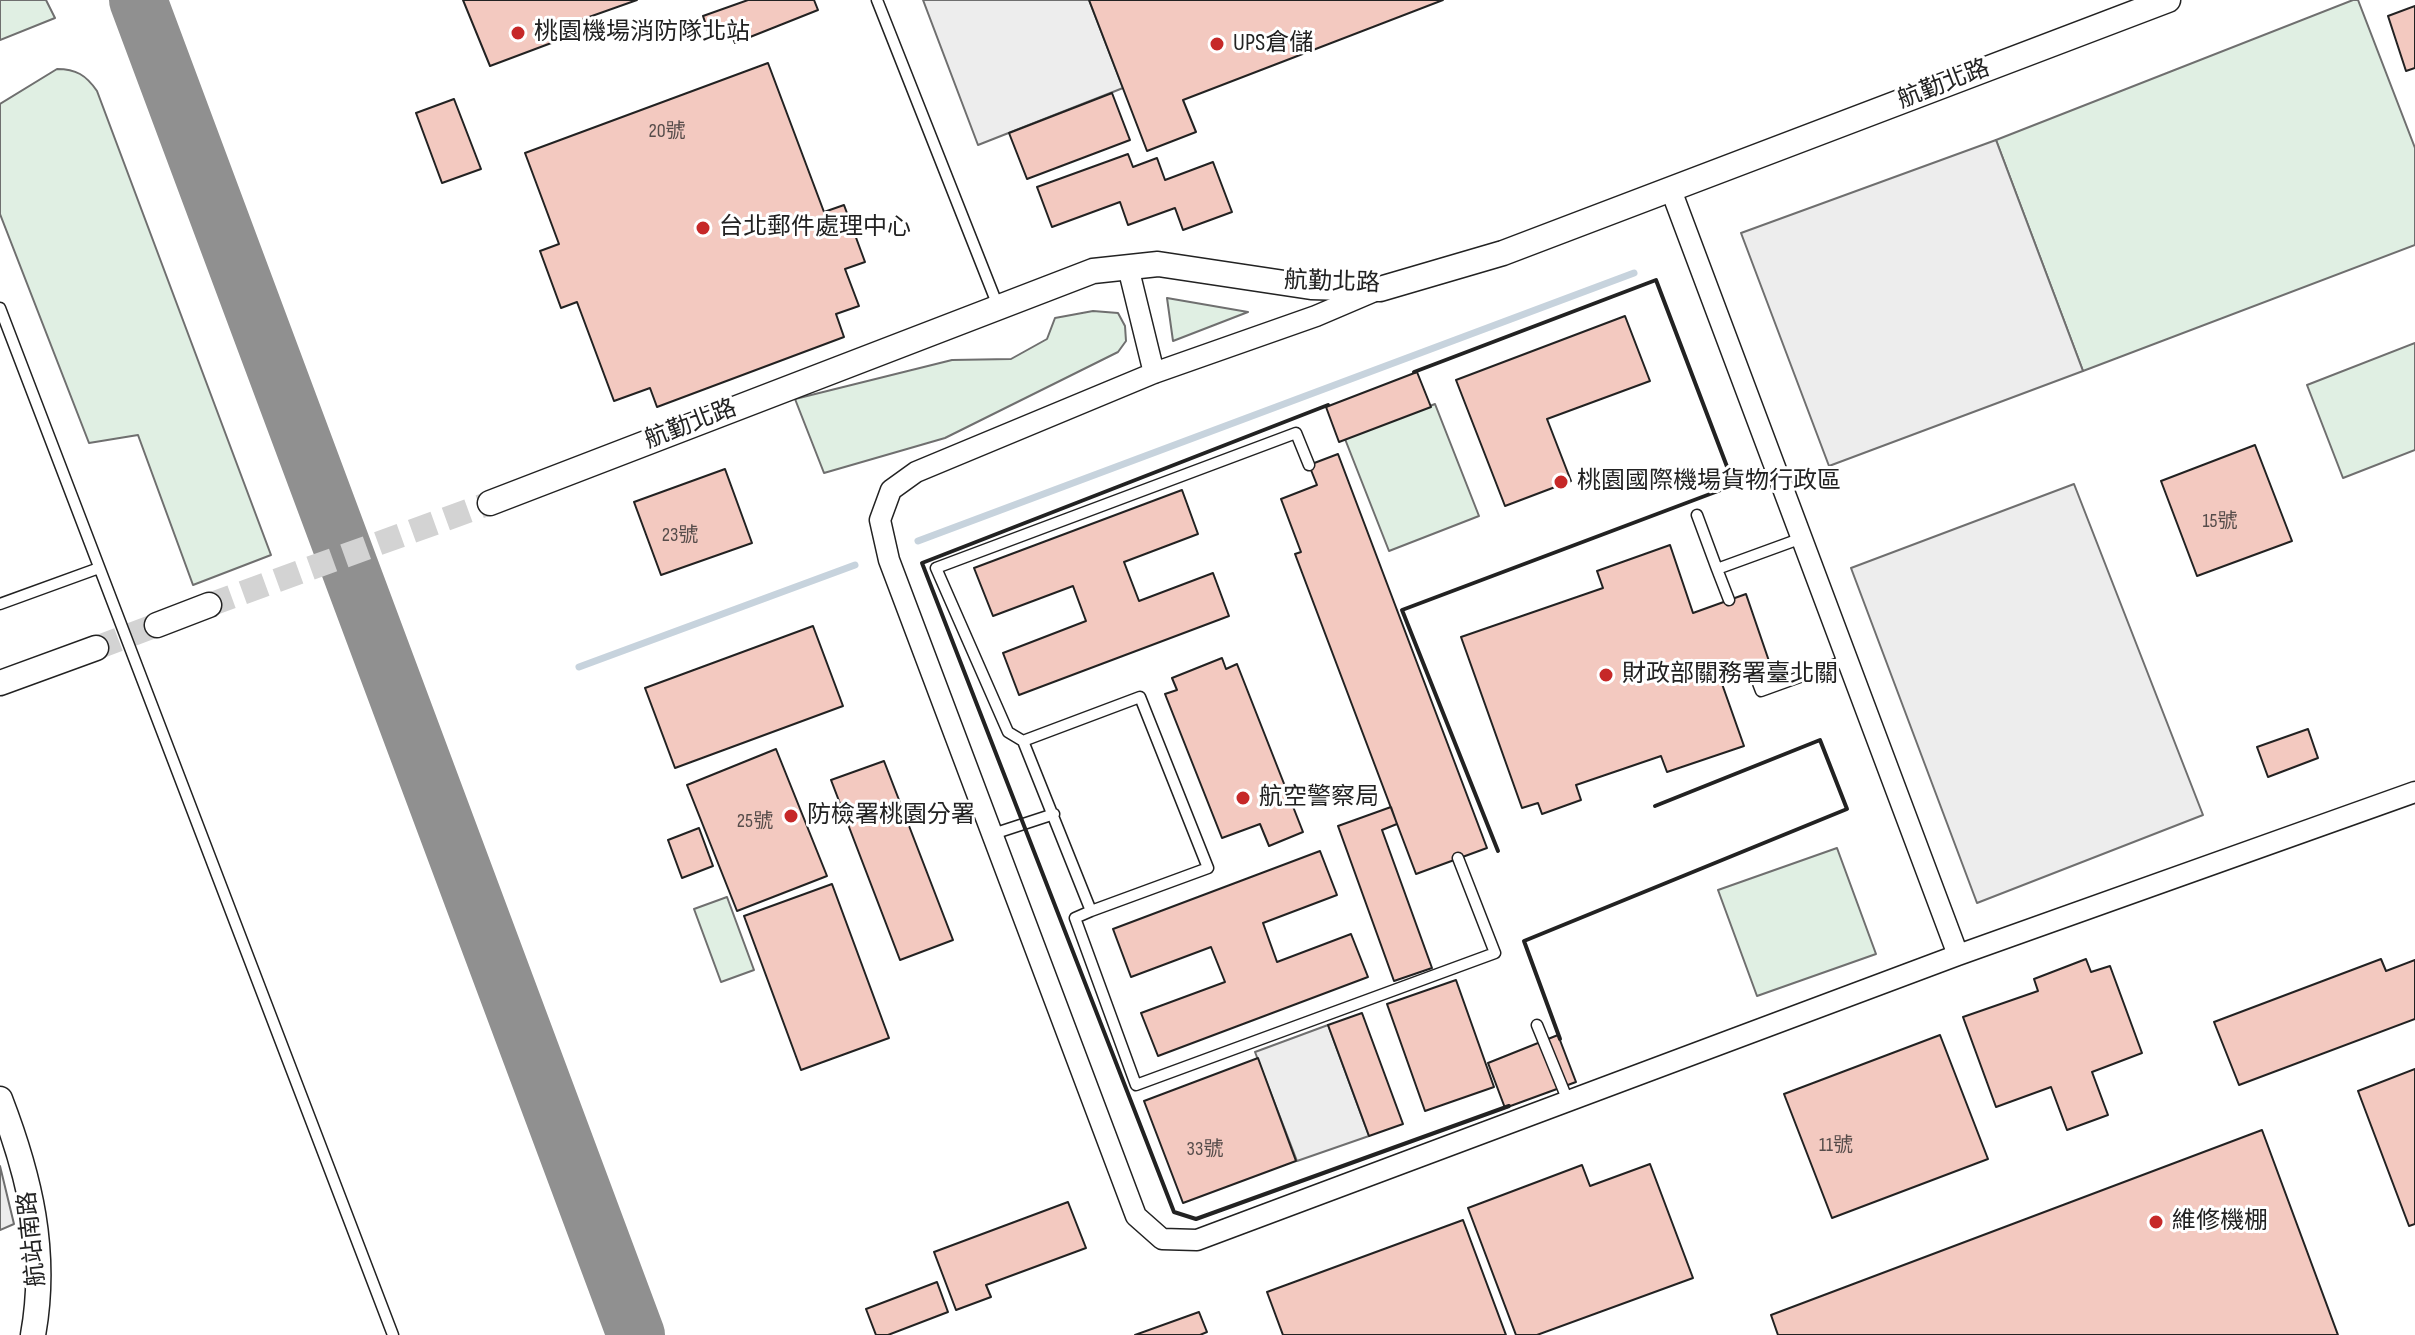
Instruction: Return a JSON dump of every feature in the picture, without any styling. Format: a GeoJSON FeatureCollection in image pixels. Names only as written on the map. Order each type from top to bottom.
{"type":"FeatureCollection","features":[{"type":"Feature","properties":{"kind":"street","name":"航勤北路"},"geometry":{"type":"LineString","coordinates":[[490,503],[1093,271],[1158,264],[1311,287],[1380,289],[1503,253],[2168,0]]}},
{"type":"Feature","properties":{"kind":"street"},"geometry":{"type":"LineString","coordinates":[[1671,190],[1958,955]]}},
{"type":"Feature","properties":{"kind":"street"},"geometry":{"type":"LineString","coordinates":[[1128,267],[1154,373]]}},
{"type":"Feature","properties":{"kind":"street"},"geometry":{"type":"LineString","coordinates":[[1380,289],[1316,316],[1154,373],[916,472],[891,490],[880,520],[889,560],[1136,1216],[1162,1239],[1197,1240],[1958,955],[2415,792]]}},
{"type":"Feature","properties":{"kind":"street"},"geometry":{"type":"LineString","coordinates":[[157,625],[209,605]]}},
{"type":"Feature","properties":{"kind":"street"},"geometry":{"type":"LineString","coordinates":[[0,683],[96,648]]}},
{"type":"Feature","properties":{"kind":"street","name":"航站南路"},"geometry":{"type":"LineString","coordinates":[[0,1099],[17,1144],[33,1209],[39,1253],[39,1301],[33,1335]]}},
{"type":"Feature","properties":{"kind":"lane"},"geometry":{"type":"LineString","coordinates":[[877,0],[998,306]]}},
{"type":"Feature","properties":{"kind":"lane"},"geometry":{"type":"LineString","coordinates":[[0,308],[393,1335]]}},
{"type":"Feature","properties":{"kind":"lane"},"geometry":{"type":"LineString","coordinates":[[1091,911],[1023,741],[1008,732],[936,568],[1296,433],[1309,465]]}},
{"type":"Feature","properties":{"kind":"lane"},"geometry":{"type":"LineString","coordinates":[[1697,515],[1729,600]]}},
{"type":"Feature","properties":{"kind":"lane"},"geometry":{"type":"LineString","coordinates":[[1717,569],[1802,538]]}},
{"type":"Feature","properties":{"kind":"lane"},"geometry":{"type":"LineString","coordinates":[[0,604],[99,568]]}},
{"type":"Feature","properties":{"kind":"lane"},"geometry":{"type":"LineString","coordinates":[[1753,670],[1761,691],[1847,660]]}},
{"type":"Feature","properties":{"kind":"lane"},"geometry":{"type":"LineString","coordinates":[[1023,741],[1140,697],[1208,868],[1075,918],[1136,1085],[1495,953],[1458,858]]}},
{"type":"Feature","properties":{"kind":"lane"},"geometry":{"type":"LineString","coordinates":[[993,834],[1054,814]]}},
{"type":"Feature","properties":{"kind":"lane"},"geometry":{"type":"LineString","coordinates":[[1537,1025],[1568,1101]]}},
{"type":"Feature","properties":{"kind":"green space"},"geometry":{"type":"Polygon","coordinates":[[[0,0],[46,0],[55,18],[0,40],[0,0]]]}},
{"type":"Feature","properties":{"kind":"green space"},"geometry":{"type":"Polygon","coordinates":[[[2358,0],[2415,148],[2415,245],[2083,371],[1996,140],[2358,0]]]}},
{"type":"Feature","properties":{"kind":"green space"},"geometry":{"type":"Polygon","coordinates":[[[57,69],[80,74],[97,91],[271,555],[193,585],[138,435],[89,443],[0,214],[0,104],[57,69]]]}},
{"type":"Feature","properties":{"kind":"green space"},"geometry":{"type":"Polygon","coordinates":[[[1167,298],[1248,312],[1173,341],[1167,298]]]}},
{"type":"Feature","properties":{"kind":"green space"},"geometry":{"type":"Polygon","coordinates":[[[1093,311],[1118,313],[1125,326],[1126,341],[1118,352],[945,438],[824,473],[795,399],[952,360],[1011,359],[1047,339],[1055,318],[1093,311]]]}},
{"type":"Feature","properties":{"kind":"green space"},"geometry":{"type":"Polygon","coordinates":[[[2415,343],[2415,450],[2343,478],[2307,385],[2415,343]]]}},
{"type":"Feature","properties":{"kind":"green space"},"geometry":{"type":"Polygon","coordinates":[[[1435,404],[1479,516],[1389,551],[1345,439],[1435,404]]]}},
{"type":"Feature","properties":{"kind":"green space"},"geometry":{"type":"Polygon","coordinates":[[[1837,848],[1876,954],[1757,996],[1718,890],[1837,848]]]}},
{"type":"Feature","properties":{"kind":"green space"},"geometry":{"type":"Polygon","coordinates":[[[727,897],[754,970],[721,982],[694,909],[727,897]]]}},
{"type":"Feature","properties":{"kind":"shaded area"},"geometry":{"type":"Polygon","coordinates":[[[923,0],[1089,0],[1123,88],[978,145],[923,0]]]}},
{"type":"Feature","properties":{"kind":"shaded area"},"geometry":{"type":"Polygon","coordinates":[[[1996,140],[2083,371],[1829,466],[1741,233],[1996,140]]]}},
{"type":"Feature","properties":{"kind":"shaded area"},"geometry":{"type":"Polygon","coordinates":[[[2074,484],[2203,815],[1977,903],[1851,568],[2074,484]]]}},
{"type":"Feature","properties":{"kind":"shaded area"},"geometry":{"type":"Polygon","coordinates":[[[1328,1025],[1369,1136],[1297,1161],[1255,1052],[1328,1025]]]}},
{"type":"Feature","properties":{"kind":"shaded area"},"geometry":{"type":"Polygon","coordinates":[[[0,1166],[14,1224],[0,1230],[0,1166]]]}},
{"type":"Feature","properties":{"kind":"building","name":"桃園機場消防隊北站"},"geometry":{"type":"Polygon","coordinates":[[[463,0],[637,0],[558,28],[562,39],[490,66],[463,0]]]}},
{"type":"Feature","properties":{"kind":"building"},"geometry":{"type":"Polygon","coordinates":[[[748,0],[814,0],[818,10],[735,43],[727,24],[708,31],[703,16],[748,0]]]}},
{"type":"Feature","properties":{"kind":"building","name":"UPS倉儲"},"geometry":{"type":"Polygon","coordinates":[[[1089,0],[1443,0],[1183,100],[1196,132],[1147,151],[1089,0]]]}},
{"type":"Feature","properties":{"kind":"building"},"geometry":{"type":"Polygon","coordinates":[[[2415,6],[2415,68],[2406,71],[2388,16],[2415,6]]]}},
{"type":"Feature","properties":{"kind":"building","name":"台北郵件處理中心"},"geometry":{"type":"Polygon","coordinates":[[[768,63],[824,212],[844,205],[865,262],[845,269],[859,306],[836,314],[844,337],[657,407],[650,388],[614,401],[577,302],[561,308],[540,251],[559,244],[525,153],[768,63]]]}},
{"type":"Feature","properties":{"kind":"building"},"geometry":{"type":"Polygon","coordinates":[[[1112,93],[1130,140],[1027,179],[1009,133],[1112,93]]]}},
{"type":"Feature","properties":{"kind":"building"},"geometry":{"type":"Polygon","coordinates":[[[454,99],[481,169],[442,183],[416,113],[454,99]]]}},
{"type":"Feature","properties":{"kind":"building"},"geometry":{"type":"Polygon","coordinates":[[[1128,154],[1133,167],[1157,158],[1165,180],[1213,162],[1232,212],[1183,230],[1175,208],[1128,225],[1120,202],[1052,227],[1037,187],[1128,154]]]}},
{"type":"Feature","properties":{"kind":"building"},"geometry":{"type":"Polygon","coordinates":[[[1625,316],[1650,381],[1547,419],[1571,481],[1505,506],[1456,380],[1625,316]]]}},
{"type":"Feature","properties":{"kind":"building"},"geometry":{"type":"Polygon","coordinates":[[[1417,372],[1431,407],[1339,442],[1326,407],[1417,372]]]}},
{"type":"Feature","properties":{"kind":"building"},"geometry":{"type":"Polygon","coordinates":[[[2255,445],[2292,541],[2197,576],[2161,481],[2255,445]]]}},
{"type":"Feature","properties":{"kind":"building"},"geometry":{"type":"Polygon","coordinates":[[[1338,454],[1487,848],[1416,874],[1295,554],[1301,552],[1281,499],[1317,485],[1309,465],[1338,454]]]}},
{"type":"Feature","properties":{"kind":"building"},"geometry":{"type":"Polygon","coordinates":[[[725,469],[752,543],[661,575],[634,502],[725,469]]]}},
{"type":"Feature","properties":{"kind":"building"},"geometry":{"type":"Polygon","coordinates":[[[1182,490],[1198,534],[1124,562],[1139,601],[1213,573],[1229,616],[1019,695],[1003,653],[1086,621],[1073,586],[993,616],[974,568],[1182,490]]]}},
{"type":"Feature","properties":{"kind":"building","name":"財政部關務署臺北關"},"geometry":{"type":"Polygon","coordinates":[[[1670,545],[1693,613],[1746,594],[1770,664],[1721,681],[1744,746],[1667,772],[1661,756],[1576,785],[1581,800],[1542,814],[1538,803],[1522,808],[1461,637],[1603,588],[1597,571],[1670,545]]]}},
{"type":"Feature","properties":{"kind":"building"},"geometry":{"type":"Polygon","coordinates":[[[813,626],[843,706],[675,768],[645,688],[813,626]]]}},
{"type":"Feature","properties":{"kind":"building"},"geometry":{"type":"Polygon","coordinates":[[[1222,658],[1226,669],[1237,664],[1303,832],[1269,846],[1260,824],[1222,838],[1165,694],[1177,690],[1172,678],[1222,658]]]}},
{"type":"Feature","properties":{"kind":"building"},"geometry":{"type":"Polygon","coordinates":[[[2308,729],[2318,758],[2268,777],[2257,747],[2308,729]]]}},
{"type":"Feature","properties":{"kind":"building"},"geometry":{"type":"Polygon","coordinates":[[[776,749],[827,876],[737,911],[687,785],[776,749]]]}},
{"type":"Feature","properties":{"kind":"building"},"geometry":{"type":"Polygon","coordinates":[[[884,761],[953,940],[900,960],[831,780],[884,761]]]}},
{"type":"Feature","properties":{"kind":"building"},"geometry":{"type":"Polygon","coordinates":[[[1391,807],[1397,824],[1382,830],[1432,968],[1394,981],[1338,826],[1391,807]]]}},
{"type":"Feature","properties":{"kind":"building"},"geometry":{"type":"Polygon","coordinates":[[[699,828],[713,866],[682,878],[668,840],[699,828]]]}},
{"type":"Feature","properties":{"kind":"building"},"geometry":{"type":"Polygon","coordinates":[[[1320,851],[1337,895],[1263,923],[1277,962],[1351,934],[1368,977],[1158,1056],[1141,1013],[1225,982],[1211,947],[1131,977],[1113,929],[1320,851]]]}},
{"type":"Feature","properties":{"kind":"building"},"geometry":{"type":"Polygon","coordinates":[[[832,884],[889,1038],[801,1070],[744,916],[832,884]]]}},
{"type":"Feature","properties":{"kind":"building"},"geometry":{"type":"Polygon","coordinates":[[[2086,959],[2091,972],[2110,966],[2142,1053],[2092,1072],[2108,1115],[2067,1130],[2051,1087],[1996,1107],[1963,1017],[2038,991],[2034,979],[2086,959]]]}},
{"type":"Feature","properties":{"kind":"building"},"geometry":{"type":"Polygon","coordinates":[[[2381,959],[2386,971],[2415,960],[2415,1019],[2239,1085],[2214,1022],[2381,959]]]}},
{"type":"Feature","properties":{"kind":"building"},"geometry":{"type":"Polygon","coordinates":[[[1456,980],[1494,1087],[1425,1111],[1387,1004],[1456,980]]]}},
{"type":"Feature","properties":{"kind":"building"},"geometry":{"type":"Polygon","coordinates":[[[1362,1013],[1403,1124],[1369,1136],[1328,1025],[1362,1013]]]}},
{"type":"Feature","properties":{"kind":"building"},"geometry":{"type":"Polygon","coordinates":[[[1558,1035],[1576,1082],[1505,1108],[1488,1063],[1558,1035]]]}},
{"type":"Feature","properties":{"kind":"building"},"geometry":{"type":"Polygon","coordinates":[[[1940,1035],[1988,1159],[1832,1218],[1784,1094],[1940,1035]]]}},
{"type":"Feature","properties":{"kind":"building"},"geometry":{"type":"Polygon","coordinates":[[[1258,1058],[1296,1161],[1183,1203],[1144,1101],[1258,1058]]]}},
{"type":"Feature","properties":{"kind":"building"},"geometry":{"type":"Polygon","coordinates":[[[2415,1069],[2415,1224],[2409,1226],[2358,1091],[2415,1069]]]}},
{"type":"Feature","properties":{"kind":"building","name":"維修機棚"},"geometry":{"type":"Polygon","coordinates":[[[2262,1130],[2338,1335],[1778,1335],[1771,1315],[2262,1130]]]}},
{"type":"Feature","properties":{"kind":"building"},"geometry":{"type":"Polygon","coordinates":[[[1650,1164],[1693,1278],[1537,1335],[1516,1335],[1468,1208],[1582,1165],[1590,1186],[1650,1164]]]}},
{"type":"Feature","properties":{"kind":"building"},"geometry":{"type":"Polygon","coordinates":[[[1068,1202],[1086,1248],[986,1285],[991,1297],[956,1310],[934,1252],[1068,1202]]]}},
{"type":"Feature","properties":{"kind":"building"},"geometry":{"type":"Polygon","coordinates":[[[1463,1220],[1506,1335],[1283,1335],[1267,1292],[1463,1220]]]}},
{"type":"Feature","properties":{"kind":"building"},"geometry":{"type":"Polygon","coordinates":[[[937,1282],[948,1312],[888,1335],[876,1335],[866,1309],[937,1282]]]}},
{"type":"Feature","properties":{"kind":"building"},"geometry":{"type":"Polygon","coordinates":[[[1199,1312],[1207,1332],[1200,1335],[1135,1335],[1199,1312]]]}},
{"type":"Feature","properties":{"kind":"waterway"},"geometry":{"type":"LineString","coordinates":[[918,541],[1634,273]]}},
{"type":"Feature","properties":{"kind":"waterway"},"geometry":{"type":"LineString","coordinates":[[579,667],[855,565]]}},
{"type":"Feature","properties":{"kind":"taxiway"},"geometry":{"type":"LineString","coordinates":[[138,0],[636,1335]]}},
{"type":"Feature","properties":{"kind":"tunnel"},"geometry":{"type":"LineString","coordinates":[[209,605],[490,503]]}},
{"type":"Feature","properties":{"kind":"tunnel"},"geometry":{"type":"LineString","coordinates":[[96,648],[157,625]]}},
{"type":"Feature","properties":{"kind":"wall"},"geometry":{"type":"LineString","coordinates":[[1414,372],[1656,280],[1734,485],[1402,610],[1498,851]]}},
{"type":"Feature","properties":{"kind":"wall"},"geometry":{"type":"LineString","coordinates":[[1328,405],[922,563],[1174,1212],[1196,1219],[1509,1106]]}},
{"type":"Feature","properties":{"kind":"wall"},"geometry":{"type":"LineString","coordinates":[[1560,1039],[1524,941],[1847,809],[1820,740],[1655,806]]}},
{"type":"Feature","properties":{"kind":"place","name":"桃園機場消防隊北站"},"geometry":{"type":"Point","coordinates":[518,33]}},
{"type":"Feature","properties":{"kind":"place","name":"UPS倉儲"},"geometry":{"type":"Point","coordinates":[1217,44]}},
{"type":"Feature","properties":{"kind":"place","name":"台北郵件處理中心"},"geometry":{"type":"Point","coordinates":[703,228]}},
{"type":"Feature","properties":{"kind":"place","name":"桃園國際機場貨物行政區"},"geometry":{"type":"Point","coordinates":[1561,482]}},
{"type":"Feature","properties":{"kind":"place","name":"財政部關務署臺北關"},"geometry":{"type":"Point","coordinates":[1606,675]}},
{"type":"Feature","properties":{"kind":"place","name":"航空警察局"},"geometry":{"type":"Point","coordinates":[1243,798]}},
{"type":"Feature","properties":{"kind":"place","name":"防檢署桃園分署"},"geometry":{"type":"Point","coordinates":[791,816]}},
{"type":"Feature","properties":{"kind":"place","name":"維修機棚"},"geometry":{"type":"Point","coordinates":[2156,1222]}}]}
